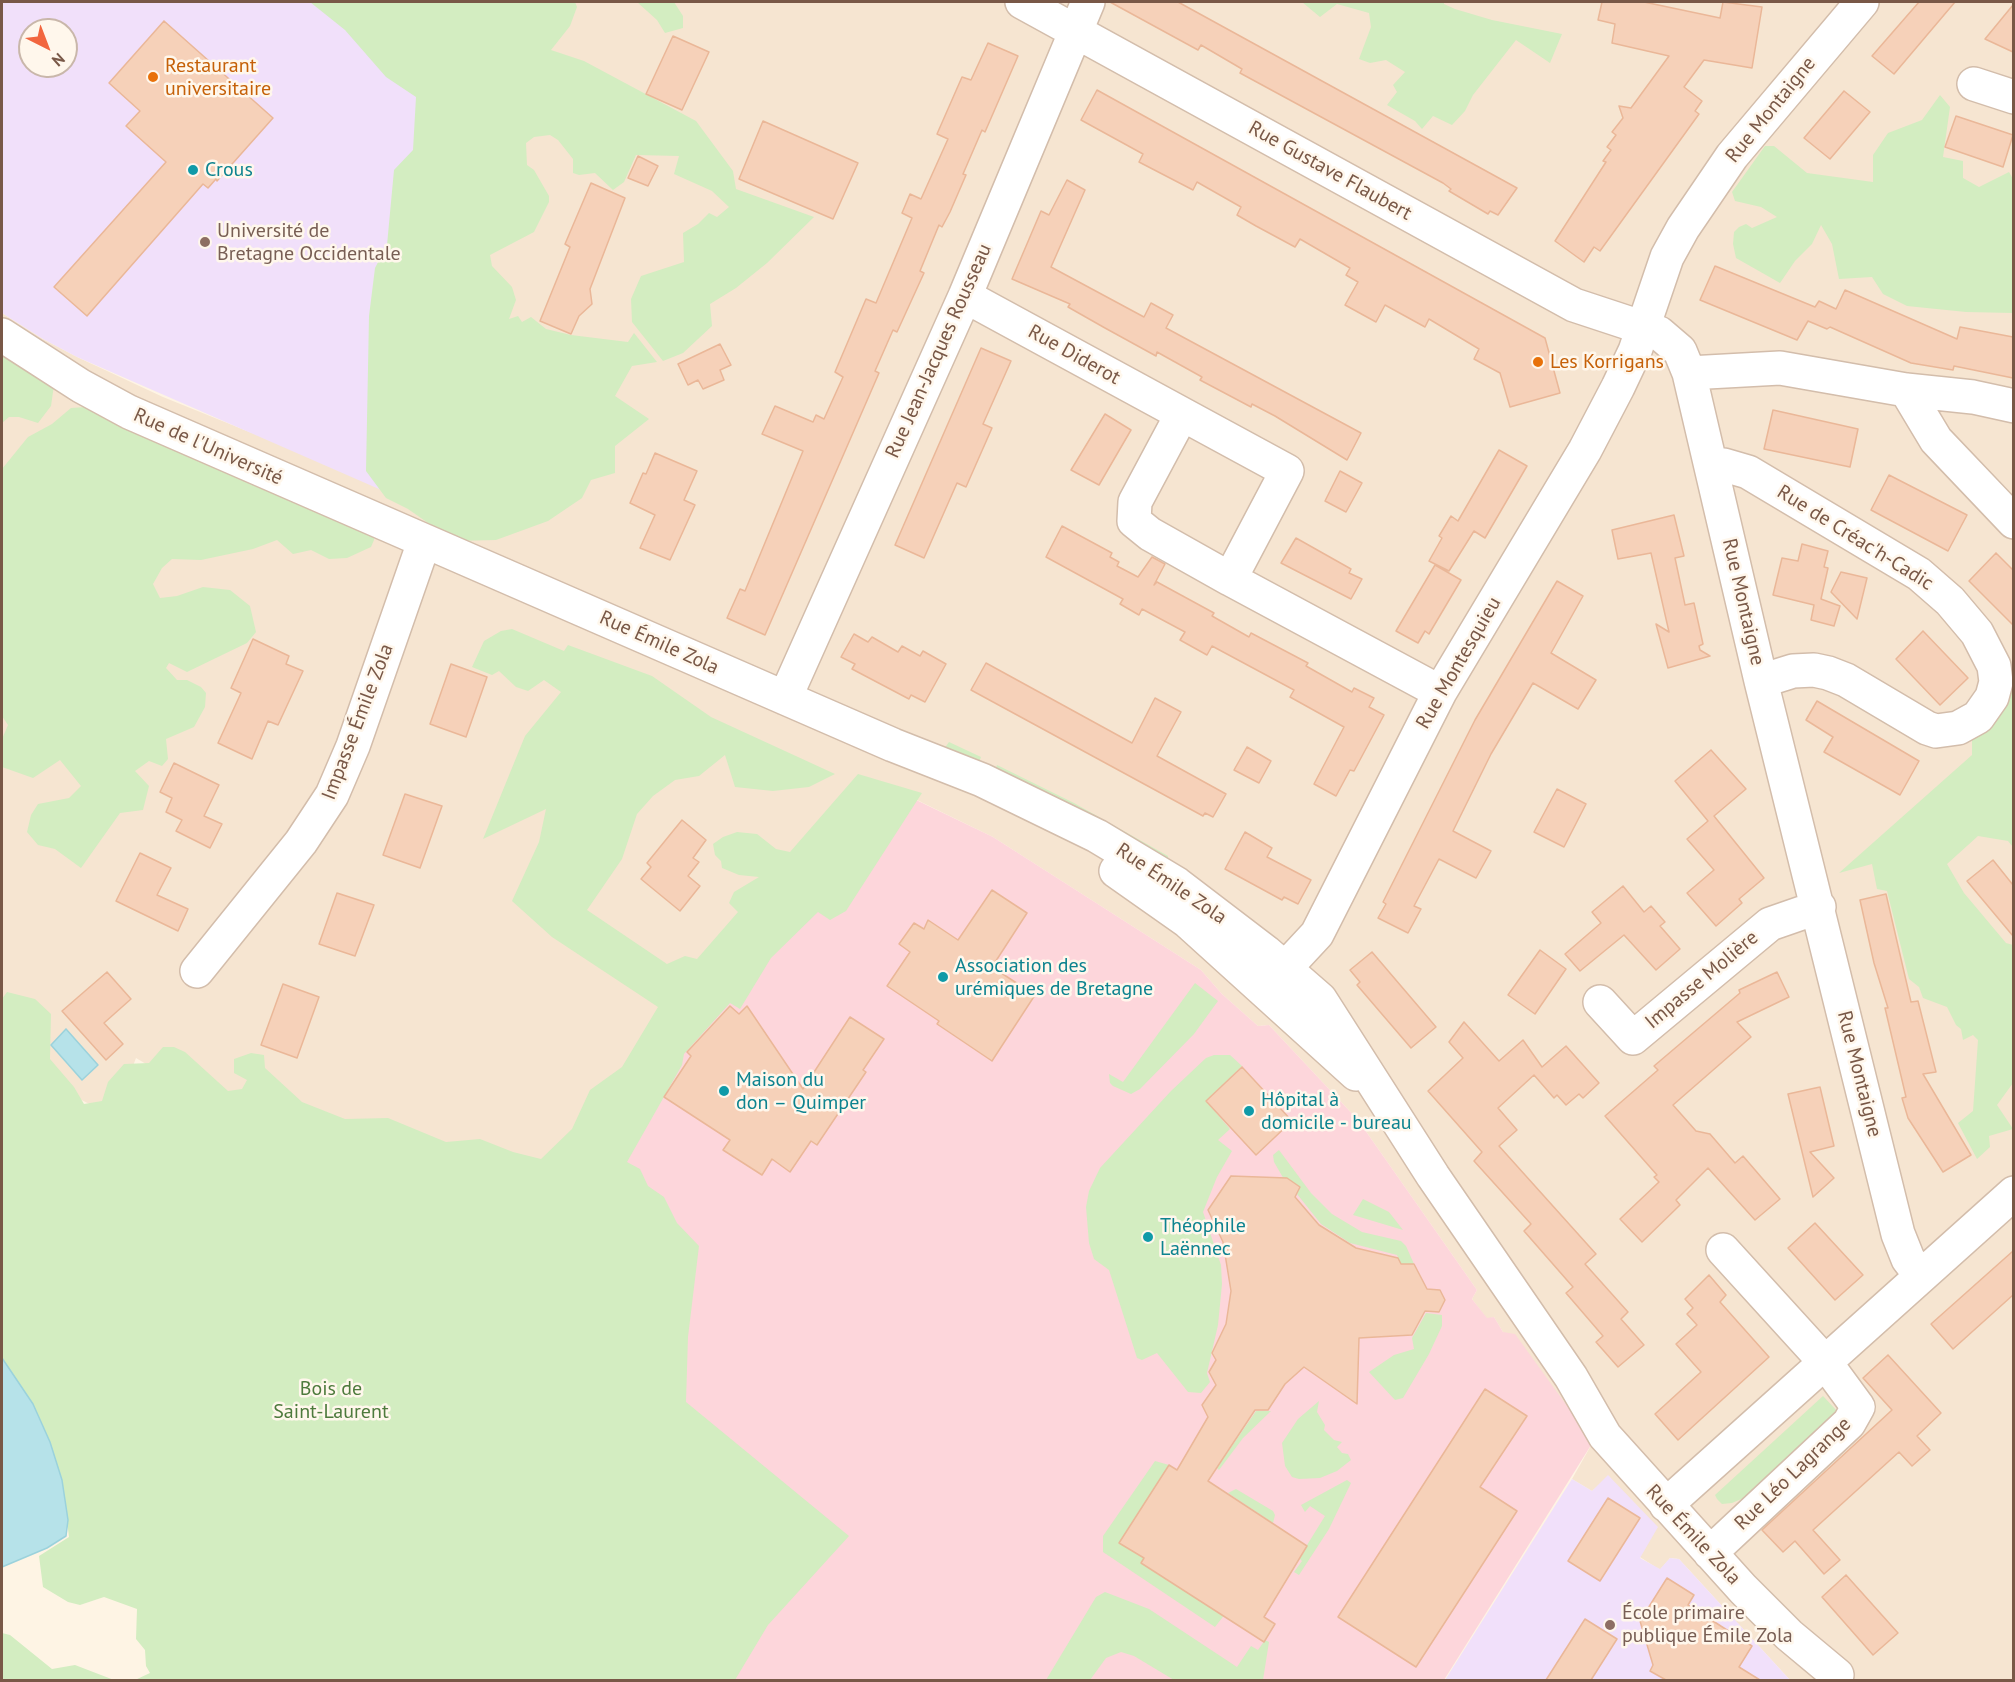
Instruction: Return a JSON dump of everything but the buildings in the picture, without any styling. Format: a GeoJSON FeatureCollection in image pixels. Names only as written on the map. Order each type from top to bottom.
{"type":"FeatureCollection","features":[{"type":"Feature","properties":{"kind":"street","name":"Rue Gustave Flaubert"},"geometry":{"type":"LineString","coordinates":[[1022,2],[1574,305],[1643,327]]}},
{"type":"Feature","properties":{"kind":"street","name":"Rue Jean-Jacques Rousseau"},"geometry":{"type":"LineString","coordinates":[[785,698],[965,296],[1088,2]]}},
{"type":"Feature","properties":{"kind":"street","name":"Rue Montaigne"},"geometry":{"type":"LineString","coordinates":[[1862,2],[1759,122],[1701,200],[1667,257],[1643,327],[1668,338],[1680,351],[1689,372],[1761,681],[1819,907],[1898,1234],[1908,1259],[1921,1276]]}},
{"type":"Feature","properties":{"kind":"street"},"geometry":{"type":"LineString","coordinates":[[1974,84],[2013,97]]}},
{"type":"Feature","properties":{"kind":"street","name":"Rue Diderot"},"geometry":{"type":"LineString","coordinates":[[965,296],[1287,471],[1230,579]]}},
{"type":"Feature","properties":{"kind":"street","name":"Rue Montesquieu"},"geometry":{"type":"LineString","coordinates":[[1271,976],[1317,934],[1440,692],[1585,450],[1618,387],[1643,327]]}},
{"type":"Feature","properties":{"kind":"street","name":"Rue de l'Université"},"geometry":{"type":"LineString","coordinates":[[2,335],[81,386],[129,412],[424,542]]}},
{"type":"Feature","properties":{"kind":"street"},"geometry":{"type":"LineString","coordinates":[[1689,372],[1780,368],[1906,390],[1973,397],[2013,406]]}},
{"type":"Feature","properties":{"kind":"street"},"geometry":{"type":"LineString","coordinates":[[1906,390],[1936,440],[2013,522]]}},
{"type":"Feature","properties":{"kind":"street"},"geometry":{"type":"LineString","coordinates":[[1182,414],[1135,502],[1134,521],[1150,534],[1230,579],[1440,692]]}},
{"type":"Feature","properties":{"kind":"street","name":"Rue de Créac'h-Cadic"},"geometry":{"type":"LineString","coordinates":[[1711,465],[1724,465],[1748,472],[1919,574],[1950,600],[1977,633],[1994,666],[1996,682],[1992,697],[1978,717],[1958,728],[1936,731],[1927,728],[1846,680],[1828,673],[1814,670],[1793,671],[1761,681]]}},
{"type":"Feature","properties":{"kind":"street","name":"Rue Émile Zola"},"geometry":{"type":"LineString","coordinates":[[424,542],[893,745],[982,780],[1126,852],[1187,891],[1271,976],[1306,986],[1326,1007],[1485,1254],[1571,1377],[1605,1436],[1673,1497],[1718,1546],[1790,1635],[1839,1678]]}},
{"type":"Feature","properties":{"kind":"street","name":"Impasse Émile Zola"},"geometry":{"type":"LineString","coordinates":[[197,971],[301,842],[332,795],[364,714],[424,542]]}},
{"type":"Feature","properties":{"kind":"street","name":"Impasse Molière"},"geometry":{"type":"LineString","coordinates":[[1600,1002],[1633,1038],[1770,924],[1819,907]]}},
{"type":"Feature","properties":{"kind":"street"},"geometry":{"type":"LineString","coordinates":[[1673,1497],[2013,1193]]}},
{"type":"Feature","properties":{"kind":"street"},"geometry":{"type":"LineString","coordinates":[[1723,1250],[1825,1362]]}},
{"type":"Feature","properties":{"kind":"street","name":"Rue Léo Lagrange"},"geometry":{"type":"LineString","coordinates":[[1718,1546],[1849,1423],[1857,1412],[1856,1402],[1837,1382],[1825,1362]]}},
{"type":"Feature","properties":{"kind":"shaded area","name":"Université de Bretagne Occidentale"},"geometry":{"type":"Polygon","coordinates":[[[2,2],[369,2],[423,36],[395,496],[77,357],[2,313],[2,2]]]}},
{"type":"Feature","properties":{"kind":"shaded area"},"geometry":{"type":"Polygon","coordinates":[[[473,2],[2013,2],[2013,1680],[1790,1680],[1679,1559],[1670,1558],[1660,1570],[1640,1557],[1609,1476],[1592,1491],[1572,1479],[1593,1442],[1503,1332],[1494,1317],[1487,1319],[1472,1299],[1477,1290],[1358,1120],[1269,1025],[1258,1026],[1222,994],[1201,970],[993,837],[886,785],[572,1197],[218,1107],[136,1058],[114,1116],[2,1061],[2,313],[77,357],[163,397],[252,433],[473,2]]]}},
{"type":"Feature","properties":{"kind":"shaded area"},"geometry":{"type":"Polygon","coordinates":[[[885,785],[993,837],[1201,970],[1222,994],[1258,1026],[1269,1025],[1358,1120],[1477,1290],[1472,1299],[1487,1318],[1494,1317],[1503,1332],[1515,1334],[1593,1442],[1444,1680],[606,1680],[595,1115],[885,785]]]}},
{"type":"Feature","properties":{"kind":"shaded area","name":"École primaire publique Émile Zola"},"geometry":{"type":"Polygon","coordinates":[[[1608,1475],[1658,1527],[1640,1558],[1660,1569],[1670,1558],[1679,1559],[1790,1680],[1445,1680],[1572,1479],[1592,1491],[1608,1475]]]}},
{"type":"Feature","properties":{"kind":"green space"},"geometry":{"type":"Polygon","coordinates":[[[310,2],[575,2],[577,7],[570,26],[551,50],[584,61],[696,121],[733,171],[736,189],[814,217],[767,263],[736,288],[710,304],[712,326],[683,353],[663,361],[632,322],[631,299],[641,276],[684,262],[683,233],[698,224],[709,213],[717,217],[729,207],[712,191],[674,174],[679,156],[636,155],[624,182],[613,190],[595,173],[579,175],[573,173],[573,159],[558,140],[550,135],[534,137],[526,143],[527,165],[534,170],[549,196],[549,202],[534,232],[490,255],[492,266],[512,287],[516,300],[509,319],[518,316],[522,322],[531,317],[546,329],[571,335],[628,342],[634,333],[657,362],[632,366],[615,396],[649,419],[615,446],[615,473],[591,480],[582,498],[548,521],[496,540],[454,541],[408,509],[386,498],[366,471],[369,316],[375,268],[387,245],[394,170],[413,150],[416,97],[386,77],[345,30],[310,2]]]}},
{"type":"Feature","properties":{"kind":"green space"},"geometry":{"type":"Polygon","coordinates":[[[637,2],[674,2],[683,16],[683,28],[665,33],[657,20],[637,2]]]}},
{"type":"Feature","properties":{"kind":"green space"},"geometry":{"type":"Polygon","coordinates":[[[1302,2],[1444,2],[1455,9],[1492,20],[1562,34],[1550,63],[1516,40],[1473,95],[1465,111],[1452,125],[1433,116],[1422,129],[1415,121],[1387,105],[1397,92],[1393,85],[1405,72],[1386,60],[1370,63],[1359,59],[1371,27],[1369,13],[1337,4],[1320,17],[1302,2]]]}},
{"type":"Feature","properties":{"kind":"green space"},"geometry":{"type":"Polygon","coordinates":[[[1940,95],[1950,107],[1943,157],[1963,161],[1963,178],[1979,187],[2009,172],[2013,179],[2013,313],[1966,312],[1907,306],[1883,294],[1872,277],[1839,279],[1832,244],[1821,225],[1812,244],[1795,261],[1780,283],[1736,258],[1733,244],[1734,232],[1739,227],[1746,224],[1752,228],[1777,217],[1761,207],[1735,201],[1732,192],[1765,146],[1774,146],[1807,173],[1873,182],[1873,155],[1888,133],[1922,120],[1940,95]]]}},
{"type":"Feature","properties":{"kind":"green space"},"geometry":{"type":"Polygon","coordinates":[[[2,352],[54,385],[51,406],[38,423],[19,417],[9,417],[2,423],[2,352]]]}},
{"type":"Feature","properties":{"kind":"green space"},"geometry":{"type":"Polygon","coordinates":[[[85,407],[374,532],[374,540],[371,547],[347,558],[329,559],[311,550],[293,554],[277,540],[253,549],[201,560],[172,559],[162,568],[153,584],[160,598],[177,596],[203,587],[230,590],[250,606],[256,632],[247,643],[187,672],[169,663],[166,668],[177,680],[187,680],[201,687],[206,693],[205,707],[194,727],[166,739],[168,759],[162,766],[149,761],[135,771],[149,786],[143,810],[120,813],[81,868],[55,849],[38,845],[27,832],[31,815],[38,804],[69,798],[81,786],[60,760],[33,778],[2,767],[2,739],[8,725],[2,716],[2,469],[28,437],[52,424],[71,408],[85,407]]]}},
{"type":"Feature","properties":{"kind":"green space","name":"Bois de Saint-Laurent"},"geometry":{"type":"Polygon","coordinates":[[[512,629],[564,651],[568,645],[652,676],[711,717],[835,774],[809,787],[773,791],[735,787],[725,755],[699,776],[675,780],[653,796],[637,814],[622,859],[587,910],[667,964],[685,956],[697,959],[738,912],[729,903],[734,892],[759,877],[739,875],[722,868],[721,861],[715,855],[713,844],[723,837],[737,832],[757,834],[776,849],[790,852],[858,774],[922,793],[846,911],[830,920],[818,912],[771,958],[740,1009],[730,1003],[684,1054],[682,1065],[627,1162],[640,1169],[648,1186],[664,1197],[677,1223],[699,1246],[688,1337],[686,1402],[849,1536],[768,1625],[735,1680],[135,1680],[150,1673],[146,1666],[145,1650],[136,1639],[137,1609],[104,1597],[80,1605],[68,1602],[43,1587],[39,1556],[69,1537],[62,1480],[2,1359],[2,999],[7,992],[35,999],[51,1014],[50,1059],[74,1087],[84,1104],[102,1101],[108,1082],[124,1064],[149,1063],[163,1047],[174,1047],[185,1052],[228,1091],[242,1089],[247,1080],[234,1073],[234,1059],[251,1053],[264,1055],[265,1068],[302,1102],[345,1119],[388,1118],[446,1142],[480,1139],[513,1152],[541,1159],[572,1129],[590,1090],[622,1067],[658,1007],[552,937],[512,901],[539,842],[546,809],[483,839],[525,736],[561,692],[544,680],[528,691],[516,687],[499,671],[492,675],[472,667],[484,641],[501,631],[512,629]]]}},
{"type":"Feature","properties":{"kind":"green space"},"geometry":{"type":"Polygon","coordinates":[[[2013,684],[2013,847],[2008,841],[1978,836],[1947,864],[1964,893],[2006,943],[2013,945],[2013,1083],[1997,1105],[2013,1129],[1989,1136],[1990,1147],[1977,1159],[1958,1123],[1973,1111],[1978,1040],[1973,1035],[1963,1040],[1961,1029],[1956,1025],[1947,1007],[1923,998],[1919,987],[1909,979],[1887,891],[1877,889],[1872,864],[1839,873],[1972,755],[1972,737],[1995,716],[2013,684]]]}},
{"type":"Feature","properties":{"kind":"green space"},"geometry":{"type":"Polygon","coordinates":[[[949,742],[981,757],[977,768],[944,749],[949,742]]]}},
{"type":"Feature","properties":{"kind":"green space"},"geometry":{"type":"Polygon","coordinates":[[[997,765],[1074,803],[1168,856],[1169,868],[994,773],[997,765]]]}},
{"type":"Feature","properties":{"kind":"green space"},"geometry":{"type":"Polygon","coordinates":[[[1195,983],[1218,1001],[1194,1034],[1140,1089],[1131,1094],[1113,1086],[1110,1083],[1109,1074],[1123,1082],[1195,983]]]}},
{"type":"Feature","properties":{"kind":"green space"},"geometry":{"type":"Polygon","coordinates":[[[1214,1055],[1230,1055],[1242,1066],[1206,1101],[1230,1129],[1218,1140],[1232,1151],[1217,1177],[1203,1212],[1221,1265],[1222,1284],[1218,1325],[1207,1373],[1210,1382],[1201,1393],[1188,1392],[1157,1353],[1142,1360],[1137,1358],[1109,1270],[1094,1259],[1089,1243],[1086,1207],[1089,1191],[1100,1168],[1171,1091],[1206,1058],[1214,1055]]]}},
{"type":"Feature","properties":{"kind":"green space"},"geometry":{"type":"Polygon","coordinates":[[[1279,1150],[1311,1193],[1332,1214],[1362,1232],[1401,1241],[1406,1246],[1414,1264],[1401,1264],[1397,1255],[1350,1243],[1321,1224],[1297,1194],[1300,1187],[1288,1179],[1285,1181],[1274,1162],[1273,1155],[1279,1150]]]}},
{"type":"Feature","properties":{"kind":"green space"},"geometry":{"type":"Polygon","coordinates":[[[1363,1199],[1389,1212],[1403,1230],[1353,1215],[1363,1199]]]}},
{"type":"Feature","properties":{"kind":"green space"},"geometry":{"type":"Polygon","coordinates":[[[1426,1313],[1442,1315],[1442,1326],[1429,1354],[1403,1398],[1395,1400],[1369,1372],[1394,1355],[1414,1349],[1412,1338],[1426,1313]]]}},
{"type":"Feature","properties":{"kind":"green space"},"geometry":{"type":"Polygon","coordinates":[[[1823,1396],[1838,1412],[1746,1497],[1732,1503],[1722,1504],[1715,1495],[1823,1396]]]}},
{"type":"Feature","properties":{"kind":"green space"},"geometry":{"type":"Polygon","coordinates":[[[1319,1401],[1317,1412],[1325,1425],[1324,1430],[1334,1440],[1342,1442],[1337,1447],[1342,1453],[1348,1454],[1351,1460],[1337,1471],[1320,1478],[1292,1477],[1285,1466],[1282,1443],[1298,1419],[1319,1401]]]}},
{"type":"Feature","properties":{"kind":"green space"},"geometry":{"type":"Polygon","coordinates":[[[1256,1411],[1271,1411],[1243,1438],[1219,1470],[1217,1468],[1256,1411]]]}},
{"type":"Feature","properties":{"kind":"green space"},"geometry":{"type":"Polygon","coordinates":[[[1155,1461],[1169,1465],[1120,1543],[1144,1558],[1141,1563],[1219,1612],[1236,1600],[1215,1627],[1103,1552],[1103,1536],[1155,1461]]]}},
{"type":"Feature","properties":{"kind":"green space"},"geometry":{"type":"Polygon","coordinates":[[[1347,1480],[1351,1483],[1329,1529],[1299,1575],[1294,1572],[1302,1561],[1299,1558],[1325,1516],[1310,1506],[1305,1512],[1301,1505],[1347,1480]]]}},
{"type":"Feature","properties":{"kind":"green space"},"geometry":{"type":"Polygon","coordinates":[[[1236,1489],[1273,1511],[1275,1515],[1273,1523],[1228,1493],[1236,1489]]]}},
{"type":"Feature","properties":{"kind":"green space"},"geometry":{"type":"Polygon","coordinates":[[[1105,1592],[1149,1609],[1237,1667],[1251,1646],[1258,1650],[1265,1640],[1269,1642],[1263,1680],[1174,1680],[1134,1656],[1121,1652],[1106,1658],[1090,1680],[1046,1680],[1096,1597],[1105,1592]]]}},
{"type":"Feature","properties":{"kind":"green space"},"geometry":{"type":"Polygon","coordinates":[[[2,1633],[10,1635],[52,1669],[75,1665],[114,1680],[2,1680],[2,1633]]]}},
{"type":"Feature","properties":{"kind":"water"},"geometry":{"type":"Polygon","coordinates":[[[66,1029],[98,1065],[82,1080],[51,1045],[66,1029]]]}},
{"type":"Feature","properties":{"kind":"water"},"geometry":{"type":"Polygon","coordinates":[[[2,1358],[33,1404],[50,1442],[62,1480],[68,1520],[66,1536],[47,1548],[2,1567],[2,1358]]]}},
{"type":"Feature","properties":{"kind":"place","name":"Restaurant universitaire"},"geometry":{"type":"Point","coordinates":[153,77]}},
{"type":"Feature","properties":{"kind":"place","name":"Crous"},"geometry":{"type":"Point","coordinates":[193,170]}},
{"type":"Feature","properties":{"kind":"place","name":"Université de Bretagne Occidentale"},"geometry":{"type":"Point","coordinates":[205,242]}},
{"type":"Feature","properties":{"kind":"place","name":"Les Korrigans"},"geometry":{"type":"Point","coordinates":[1538,362]}},
{"type":"Feature","properties":{"kind":"place","name":"Association des urémiques de Bretagne"},"geometry":{"type":"Point","coordinates":[943,977]}},
{"type":"Feature","properties":{"kind":"place","name":"Maison du don – Quimper"},"geometry":{"type":"Point","coordinates":[724,1091]}},
{"type":"Feature","properties":{"kind":"place","name":"Hôpital à domicile - bureau"},"geometry":{"type":"Point","coordinates":[1249,1111]}},
{"type":"Feature","properties":{"kind":"place","name":"Théophile Laënnec"},"geometry":{"type":"Point","coordinates":[1148,1237]}},
{"type":"Feature","properties":{"kind":"place","name":"École primaire publique Émile Zola"},"geometry":{"type":"Point","coordinates":[1610,1625]}}]}
